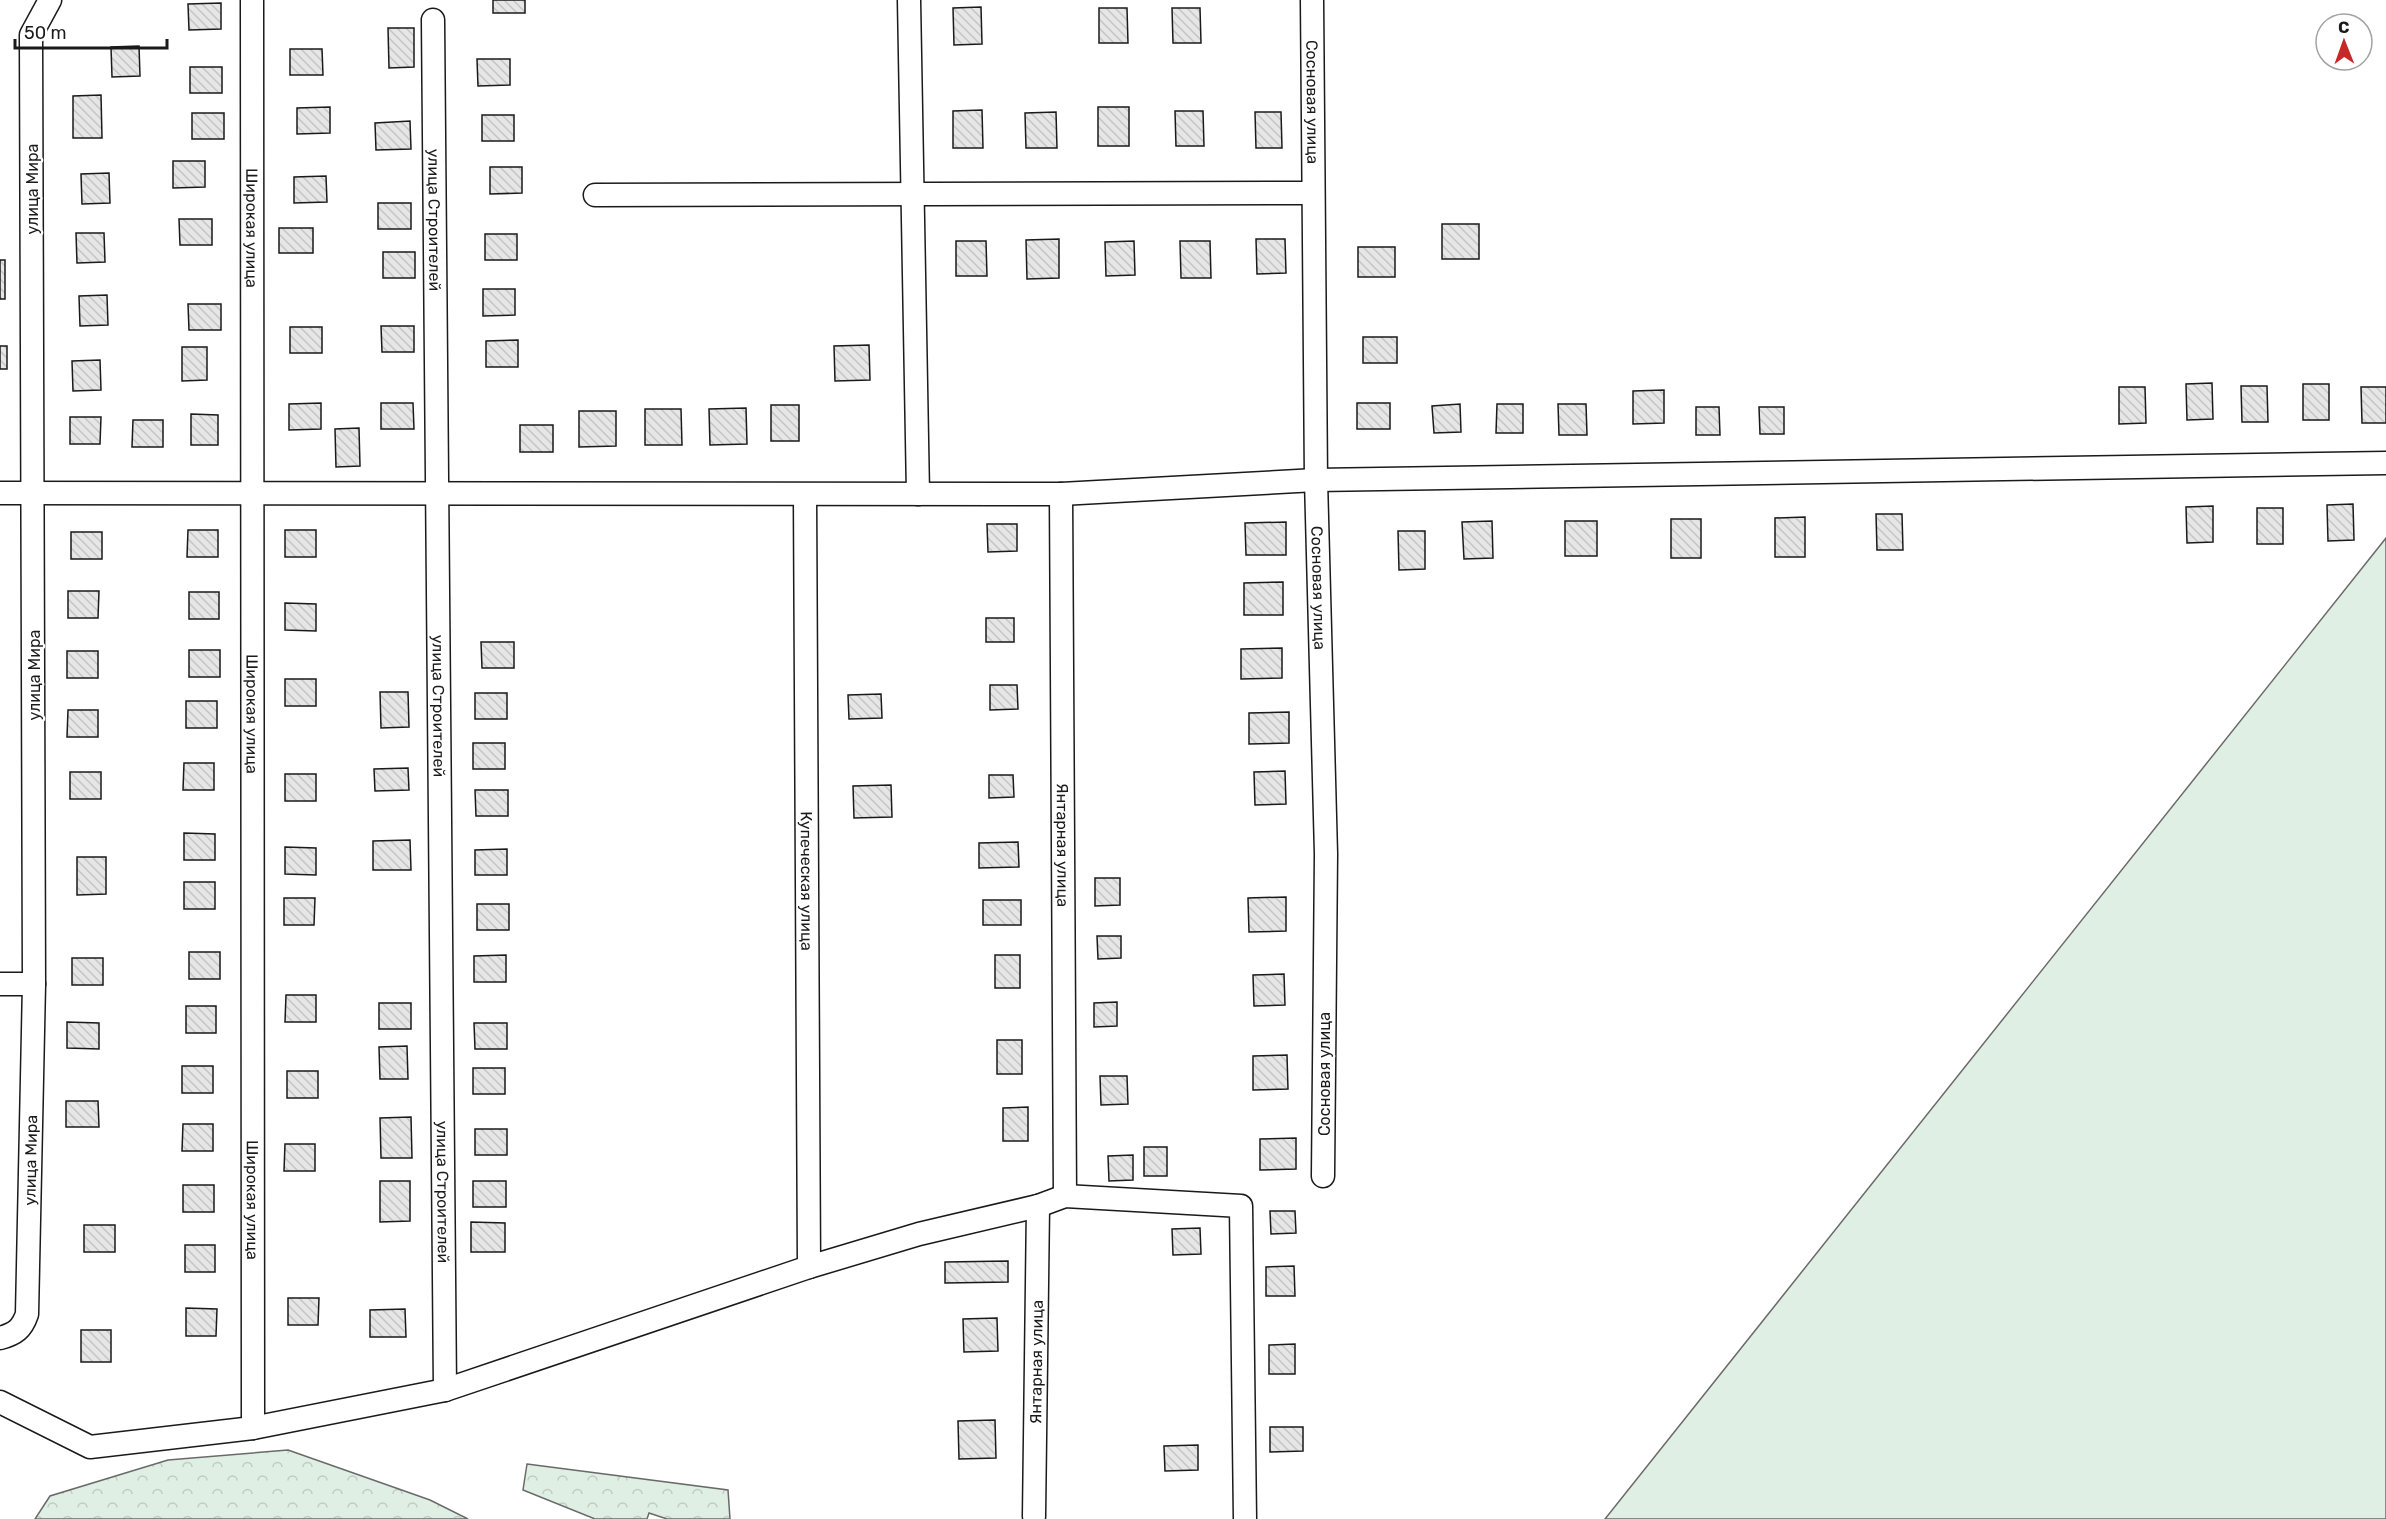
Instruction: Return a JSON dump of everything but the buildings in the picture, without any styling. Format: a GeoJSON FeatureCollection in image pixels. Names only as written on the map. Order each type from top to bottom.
{"type":"FeatureCollection","features":[{"type":"Feature","properties":{"kind":"street","name":"улица Мира"},"geometry":{"type":"LineString","coordinates":[[0,1338],[10,1336],[22,1328],[27,1314],[34,984],[31,35],[50,0]]}},
{"type":"Feature","properties":{"kind":"street","name":"Широкая улица"},"geometry":{"type":"LineString","coordinates":[[252,0],[250,492],[253,1428]]}},
{"type":"Feature","properties":{"kind":"street"},"geometry":{"type":"LineString","coordinates":[[909,0],[918,494]]}},
{"type":"Feature","properties":{"kind":"street","name":"Сосновая улица"},"geometry":{"type":"LineString","coordinates":[[1312,0],[1316,480],[1326,854],[1323,1176]]}},
{"type":"Feature","properties":{"kind":"street","name":"улица Строителей"},"geometry":{"type":"LineString","coordinates":[[433,20],[445,1390]]}},
{"type":"Feature","properties":{"kind":"street"},"geometry":{"type":"LineString","coordinates":[[595,195],[913,196],[1313,193]]}},
{"type":"Feature","properties":{"kind":"street"},"geometry":{"type":"LineString","coordinates":[[0,493],[1061,494],[1316,480],[2386,462]]}},
{"type":"Feature","properties":{"kind":"street","name":"Янтарная улица"},"geometry":{"type":"LineString","coordinates":[[1061,494],[1065,1196]]}},
{"type":"Feature","properties":{"kind":"street","name":"Купеческая улица"},"geometry":{"type":"LineString","coordinates":[[805,495],[809,1267]]}},
{"type":"Feature","properties":{"kind":"street"},"geometry":{"type":"LineString","coordinates":[[0,984],[34,984]]}},
{"type":"Feature","properties":{"kind":"street"},"geometry":{"type":"LineString","coordinates":[[0,1402],[90,1447],[253,1428],[445,1390],[809,1267],[919,1234],[1038,1206],[1065,1196],[1241,1206],[1245,1519]]}},
{"type":"Feature","properties":{"kind":"street","name":"Янтарная улица"},"geometry":{"type":"LineString","coordinates":[[1034,1516],[1038,1206]]}},
{"type":"Feature","properties":{"kind":"green space"},"geometry":{"type":"Polygon","coordinates":[[[2386,538],[2386,1519],[1605,1519],[2386,538]]]}},
{"type":"Feature","properties":{"kind":"green space"},"geometry":{"type":"Polygon","coordinates":[[[288,1450],[430,1500],[468,1519],[35,1519],[50,1496],[168,1460],[288,1450]]]}},
{"type":"Feature","properties":{"kind":"green space"},"geometry":{"type":"Polygon","coordinates":[[[527,1464],[728,1490],[730,1519],[667,1519],[649,1513],[647,1519],[595,1519],[523,1490],[527,1464]]]}}]}
